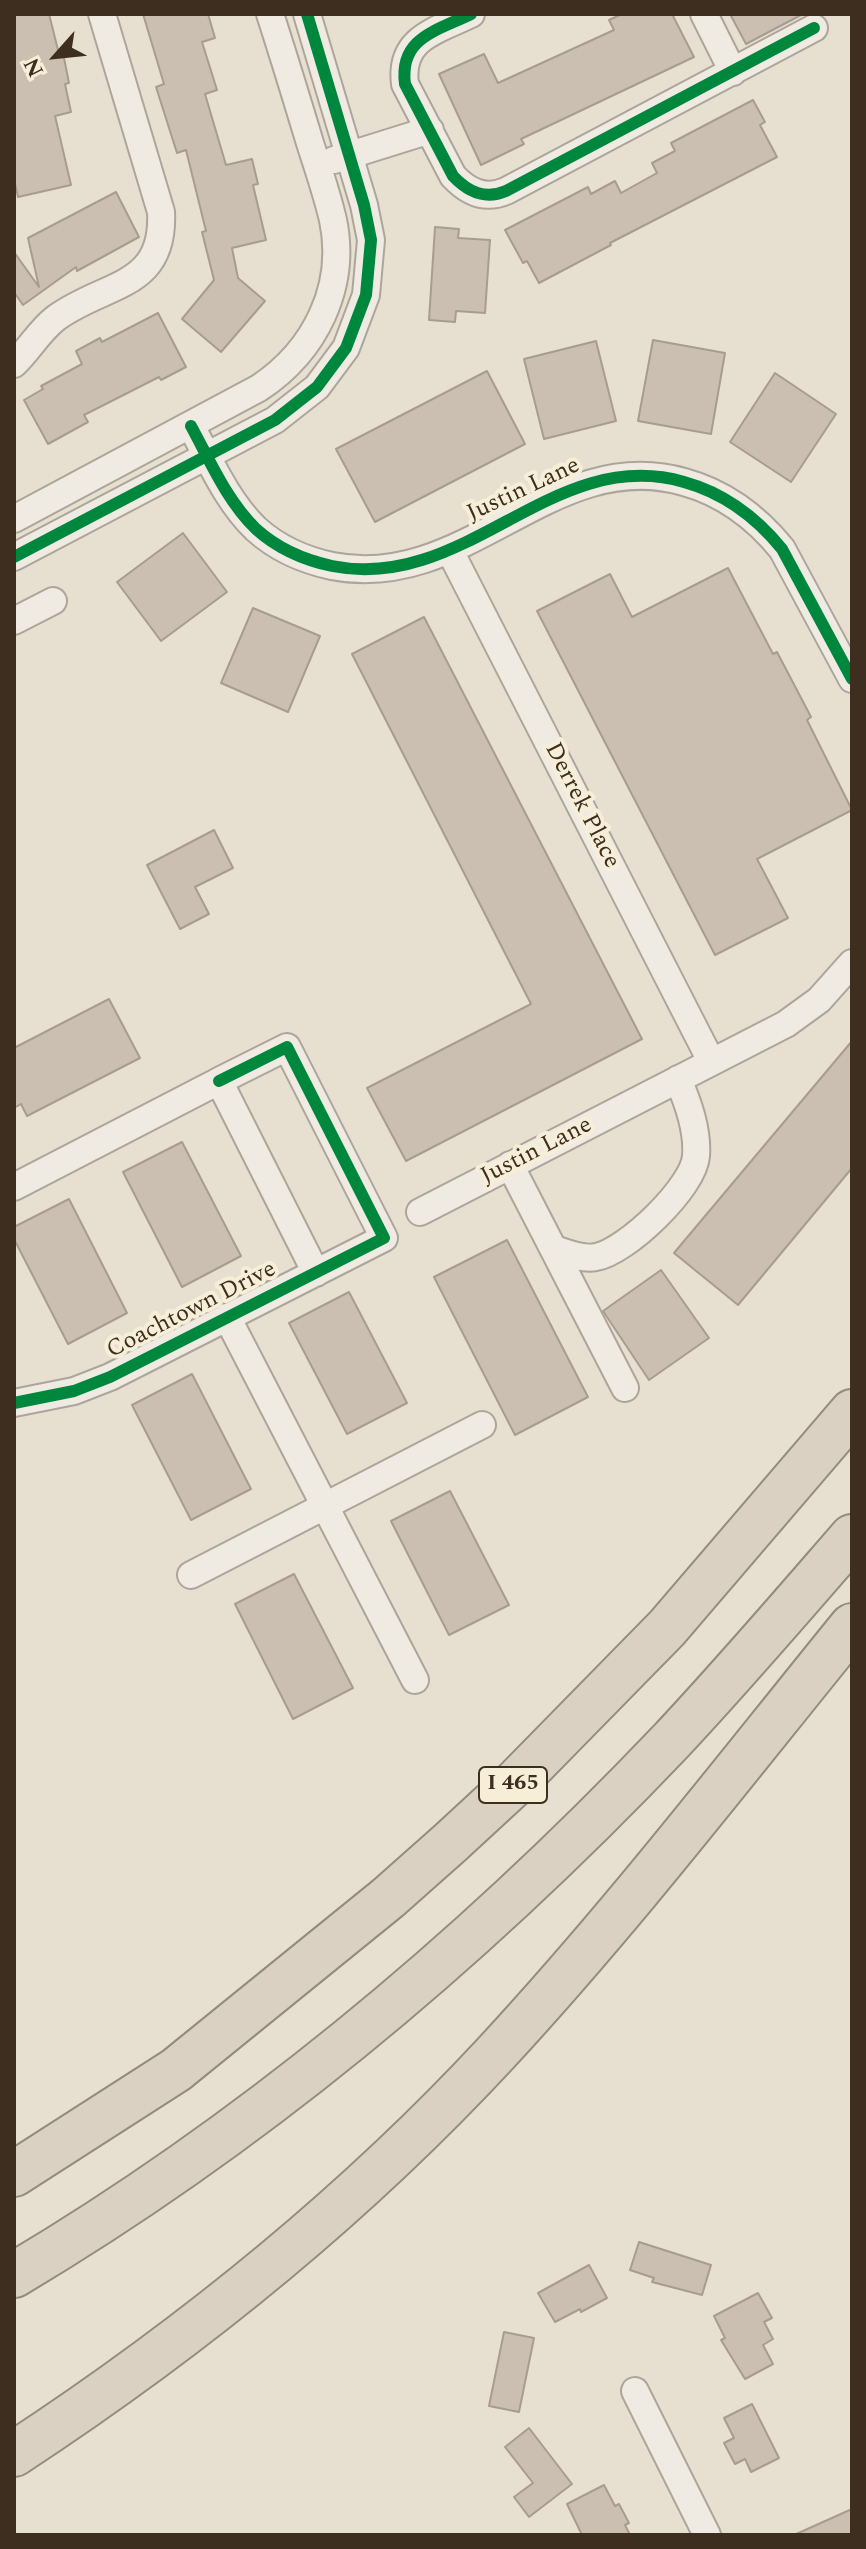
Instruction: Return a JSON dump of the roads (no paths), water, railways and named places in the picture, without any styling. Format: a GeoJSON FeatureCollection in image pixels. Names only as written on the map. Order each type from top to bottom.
{"type":"FeatureCollection","features":[{"type":"Feature","properties":{"kind":"highway","name":"I 465"},"geometry":{"type":"LineString","coordinates":[[14,2174],[176,2070],[376,1908],[450,1843],[589,1709],[667,1628],[852,1412]]}},
{"type":"Feature","properties":{"kind":"highway"},"geometry":{"type":"LineString","coordinates":[[14,2275],[116,2212],[263,2109],[444,1961],[536,1876],[670,1742],[852,1537]]}},
{"type":"Feature","properties":{"kind":"highway"},"geometry":{"type":"LineString","coordinates":[[14,2454],[107,2391],[237,2292],[368,2179],[443,2108],[582,1956],[852,1626]]}},
{"type":"Feature","properties":{"kind":"highway"},"geometry":{"type":"LineString","coordinates":[[14,2142],[112,2088],[272,1992]]}},
{"type":"Feature","properties":{"kind":"street"},"geometry":{"type":"LineString","coordinates":[[14,364],[52,322],[143,271],[159,246],[161,212],[102,14]]}},
{"type":"Feature","properties":{"kind":"street"},"geometry":{"type":"LineString","coordinates":[[14,519],[234,404],[277,376],[305,347],[324,314],[335,275],[333,221],[270,14]]}},
{"type":"Feature","properties":{"kind":"street"},"geometry":{"type":"LineString","coordinates":[[14,557],[290,410],[329,374],[346,348],[363,305],[371,258],[368,221],[307,14]]}},
{"type":"Feature","properties":{"kind":"street"},"geometry":{"type":"LineString","coordinates":[[471,14],[421,38],[411,48],[404,72],[405,84],[453,176],[463,186],[480,195],[499,194],[814,28]]}},
{"type":"Feature","properties":{"kind":"street"},"geometry":{"type":"LineString","coordinates":[[704,14],[733,72]]}},
{"type":"Feature","properties":{"kind":"street"},"geometry":{"type":"LineString","coordinates":[[317,165],[430,130]]}},
{"type":"Feature","properties":{"kind":"street","name":"Justin Lane"},"geometry":{"type":"LineString","coordinates":[[191,426],[231,498],[255,527],[269,540],[303,557],[343,568],[365,570],[410,565],[450,551],[566,490],[590,482],[638,475],[697,485],[740,507],[771,534],[795,569],[852,679]]}},
{"type":"Feature","properties":{"kind":"street","name":"Derrek Place"},"geometry":{"type":"LineString","coordinates":[[450,551],[711,1061]]}},
{"type":"Feature","properties":{"kind":"street"},"geometry":{"type":"LineString","coordinates":[[14,621],[53,601]]}},
{"type":"Feature","properties":{"kind":"street","name":"Justin Lane"},"geometry":{"type":"LineString","coordinates":[[420,1212],[802,1014],[852,963]]}},
{"type":"Feature","properties":{"kind":"street","name":"Coachtown Drive"},"geometry":{"type":"LineString","coordinates":[[14,1403],[89,1386],[384,1238],[287,1047],[219,1081]]}},
{"type":"Feature","properties":{"kind":"street"},"geometry":{"type":"LineString","coordinates":[[554,1249],[595,1258],[615,1250],[640,1232],[684,1183],[696,1159],[695,1132],[678,1079]]}},
{"type":"Feature","properties":{"kind":"street"},"geometry":{"type":"LineString","coordinates":[[14,1187],[219,1081],[316,1273]]}},
{"type":"Feature","properties":{"kind":"street"},"geometry":{"type":"LineString","coordinates":[[510,1165],[625,1388]]}},
{"type":"Feature","properties":{"kind":"street"},"geometry":{"type":"LineString","coordinates":[[227,1317],[415,1680]]}},
{"type":"Feature","properties":{"kind":"street"},"geometry":{"type":"LineString","coordinates":[[191,1575],[482,1425]]}},
{"type":"Feature","properties":{"kind":"street"},"geometry":{"type":"LineString","coordinates":[[635,2391],[707,2535]]}}]}
